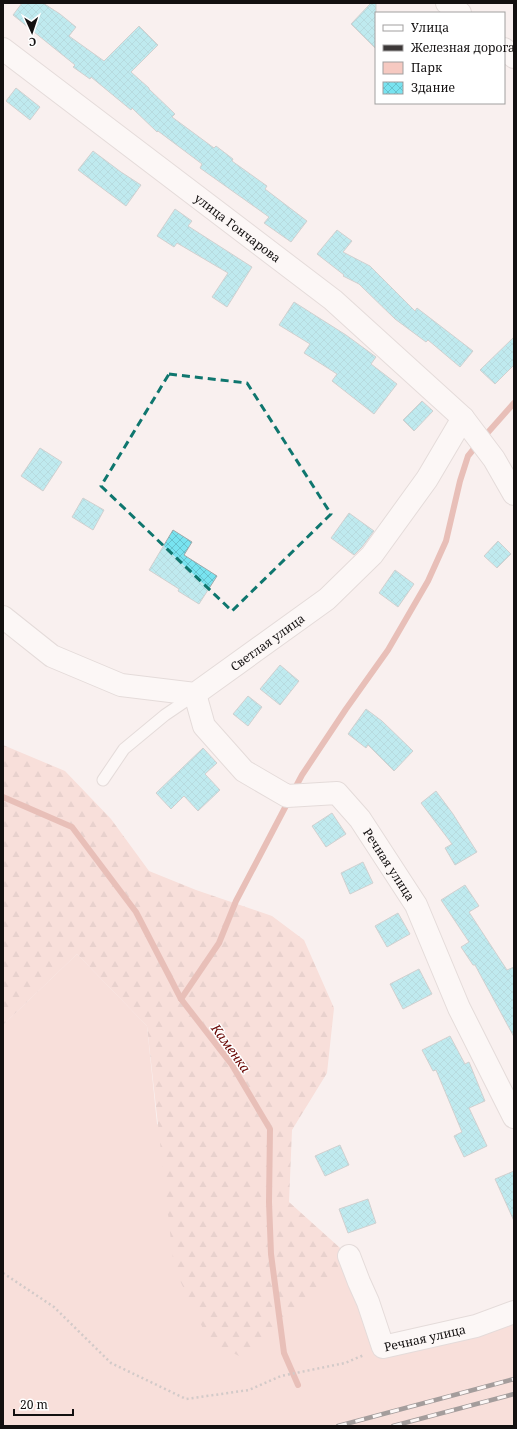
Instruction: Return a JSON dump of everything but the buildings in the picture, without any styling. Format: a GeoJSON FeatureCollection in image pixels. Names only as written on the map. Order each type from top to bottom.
{"type":"FeatureCollection","features":[{"type":"Feature","properties":{"kind":"street"},"geometry":{"type":"LineString","coordinates":[[447,3],[459,12]]}},
{"type":"Feature","properties":{"kind":"street","name":"улица Гончарова"},"geometry":{"type":"LineString","coordinates":[[3,49],[333,300],[469,427],[494,459],[513,491]]}},
{"type":"Feature","properties":{"kind":"street"},"geometry":{"type":"LineString","coordinates":[[505,50],[514,57]]}},
{"type":"Feature","properties":{"kind":"street","name":"Светлая улица"},"geometry":{"type":"LineString","coordinates":[[195,694],[327,599],[372,556],[427,479],[469,427]]}},
{"type":"Feature","properties":{"kind":"street"},"geometry":{"type":"LineString","coordinates":[[3,617],[52,656],[121,685],[195,694]]}},
{"type":"Feature","properties":{"kind":"street","name":"Речная улица"},"geometry":{"type":"LineString","coordinates":[[195,694],[204,726],[244,771],[287,796],[337,794],[360,819],[416,905],[459,1008],[514,1117]]}},
{"type":"Feature","properties":{"kind":"street","name":"Речная улица"},"geometry":{"type":"LineString","coordinates":[[349,1256],[368,1302],[383,1347],[476,1326],[514,1312]]}},
{"type":"Feature","properties":{"kind":"lane"},"geometry":{"type":"LineString","coordinates":[[103,780],[124,749],[195,694]]}},
{"type":"Feature","properties":{"kind":"path"},"geometry":{"type":"LineString","coordinates":[[3,1273],[54,1307],[111,1363],[186,1399],[249,1390],[281,1376],[345,1363],[383,1347]]}},
{"type":"Feature","properties":{"kind":"highlighted area"},"geometry":{"type":"Polygon","coordinates":[[[169,374],[247,383],[331,514],[232,611],[101,486],[169,374]]]}},
{"type":"Feature","properties":{"kind":"green space"},"geometry":{"type":"Polygon","coordinates":[[[3,745],[65,771],[111,819],[149,871],[196,890],[272,916],[304,940],[334,1008],[327,1073],[292,1130],[289,1202],[349,1256],[245,1359],[209,1341],[174,1268],[147,1026],[77,954],[3,1025],[3,745]]]}},
{"type":"Feature","properties":{"kind":"green space"},"geometry":{"type":"Polygon","coordinates":[[[77,954],[147,1026],[157,1124],[349,1256],[383,1347],[514,1312],[514,1426],[3,1426],[3,1025],[77,954]]]}},
{"type":"Feature","properties":{"kind":"waterway"},"geometry":{"type":"LineString","coordinates":[[483,438],[514,403]]}},
{"type":"Feature","properties":{"kind":"waterway"},"geometry":{"type":"LineString","coordinates":[[293,792],[302,775],[346,709],[388,650],[428,581],[446,541],[460,481],[468,456],[477,445]]}},
{"type":"Feature","properties":{"kind":"waterway","name":"Каменка"},"geometry":{"type":"LineString","coordinates":[[3,797],[72,827],[136,912],[181,999],[232,1065],[270,1129],[269,1202],[271,1254],[284,1353],[298,1385]]}},
{"type":"Feature","properties":{"kind":"waterway"},"geometry":{"type":"LineString","coordinates":[[181,999],[219,943],[236,901],[289,800]]}},
{"type":"Feature","properties":{"kind":"railway"},"geometry":{"type":"LineString","coordinates":[[338,1426],[514,1379]]}},
{"type":"Feature","properties":{"kind":"railway"},"geometry":{"type":"LineString","coordinates":[[393,1426],[514,1394]]}}]}
